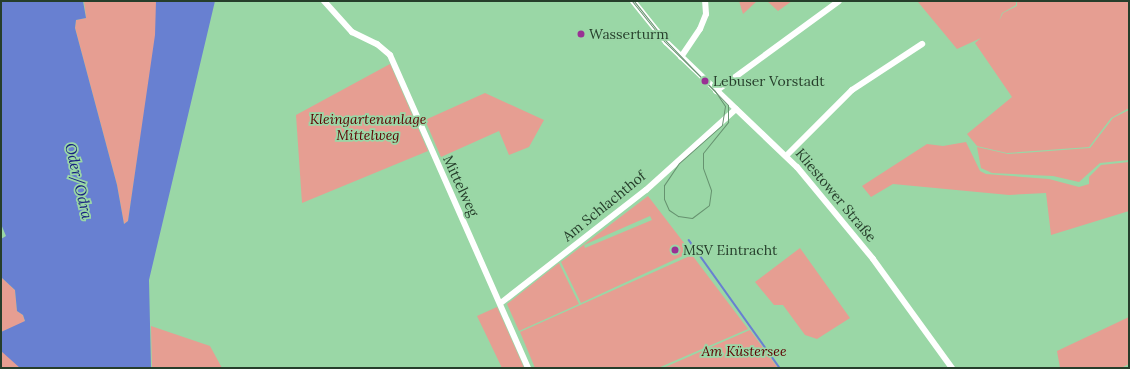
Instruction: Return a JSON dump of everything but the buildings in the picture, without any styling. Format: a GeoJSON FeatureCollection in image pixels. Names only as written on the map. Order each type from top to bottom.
{"type":"FeatureCollection","features":[{"type":"Feature","properties":{"kind":"street","name":"Mittelweg"},"geometry":{"type":"LineString","coordinates":[[324,1],[352,32],[377,44],[390,55],[502,302],[528,368]]}},
{"type":"Feature","properties":{"kind":"street","name":"Kliestower Straße"},"geometry":{"type":"LineString","coordinates":[[633,1],[681,57],[716,91],[787,155],[873,259],[952,368]]}},
{"type":"Feature","properties":{"kind":"street"},"geometry":{"type":"LineString","coordinates":[[681,57],[700,29],[706,14],[705,1]]}},
{"type":"Feature","properties":{"kind":"street"},"geometry":{"type":"LineString","coordinates":[[716,91],[839,1]]}},
{"type":"Feature","properties":{"kind":"street"},"geometry":{"type":"LineString","coordinates":[[787,155],[852,90],[922,44]]}},
{"type":"Feature","properties":{"kind":"street","name":"Am Schlachthof"},"geometry":{"type":"LineString","coordinates":[[502,302],[646,190],[736,109]]}},
{"type":"Feature","properties":{"kind":"green space"},"geometry":{"type":"Polygon","coordinates":[[[84,1],[156,1],[156,35],[128,221],[124,224],[117,185],[75,28],[76,20],[86,18],[84,1]]]}},
{"type":"Feature","properties":{"kind":"green space"},"geometry":{"type":"Polygon","coordinates":[[[739,1],[757,1],[743,14],[739,1]]]}},
{"type":"Feature","properties":{"kind":"green space"},"geometry":{"type":"Polygon","coordinates":[[[767,1],[792,1],[778,11],[767,1]]]}},
{"type":"Feature","properties":{"kind":"green space"},"geometry":{"type":"Polygon","coordinates":[[[1016,1],[1016,5],[1002,13],[999,21],[1003,13],[1017,6],[1017,1],[1129,1],[1129,108],[1111,118],[1089,147],[1007,153],[977,146],[967,134],[1012,97],[975,43],[981,38],[957,49],[918,2],[1016,1]]]}},
{"type":"Feature","properties":{"kind":"green space","name":"Kleingartenanlage Mittelweg"},"geometry":{"type":"Polygon","coordinates":[[[390,64],[428,151],[302,203],[296,115],[390,64]]]}},
{"type":"Feature","properties":{"kind":"green space"},"geometry":{"type":"Polygon","coordinates":[[[485,93],[544,120],[529,147],[509,155],[499,131],[441,157],[425,120],[485,93]]]}},
{"type":"Feature","properties":{"kind":"green space"},"geometry":{"type":"Polygon","coordinates":[[[1129,110],[1129,160],[1100,163],[1079,182],[1053,176],[992,173],[981,168],[977,147],[1008,154],[1090,148],[1113,118],[1129,110]]]}},
{"type":"Feature","properties":{"kind":"green space"},"geometry":{"type":"Polygon","coordinates":[[[966,142],[980,171],[986,174],[1049,179],[1079,187],[1089,184],[1089,177],[1101,165],[1129,162],[1129,211],[1051,235],[1046,193],[1009,195],[893,184],[871,197],[862,186],[927,144],[943,146],[966,142]]]}},
{"type":"Feature","properties":{"kind":"green space"},"geometry":{"type":"Polygon","coordinates":[[[648,196],[691,252],[581,303],[561,262],[648,196]],[[650,216],[584,245],[585,248],[652,220],[650,216]]]}},
{"type":"Feature","properties":{"kind":"green space"},"geometry":{"type":"Polygon","coordinates":[[[800,248],[850,318],[817,339],[805,335],[783,305],[774,305],[755,282],[800,248]]]}},
{"type":"Feature","properties":{"kind":"green space"},"geometry":{"type":"Polygon","coordinates":[[[692,255],[748,329],[658,368],[535,368],[520,332],[692,255]]]}},
{"type":"Feature","properties":{"kind":"green space"},"geometry":{"type":"Polygon","coordinates":[[[559,263],[579,304],[519,331],[507,304],[559,263]]]}},
{"type":"Feature","properties":{"kind":"green space"},"geometry":{"type":"Polygon","coordinates":[[[1,277],[15,290],[17,311],[23,315],[25,322],[1,332],[1,277]]]}},
{"type":"Feature","properties":{"kind":"green space"},"geometry":{"type":"Polygon","coordinates":[[[497,307],[524,368],[502,368],[477,316],[497,307]]]}},
{"type":"Feature","properties":{"kind":"green space"},"geometry":{"type":"Polygon","coordinates":[[[1129,317],[1129,364],[1121,368],[1060,368],[1057,351],[1129,317]]]}},
{"type":"Feature","properties":{"kind":"green space"},"geometry":{"type":"Polygon","coordinates":[[[151,326],[210,346],[222,368],[152,368],[151,326]]]}},
{"type":"Feature","properties":{"kind":"green space","name":"Am Küstersee"},"geometry":{"type":"Polygon","coordinates":[[[750,330],[778,368],[663,368],[750,330]]]}},
{"type":"Feature","properties":{"kind":"green space"},"geometry":{"type":"Polygon","coordinates":[[[1,351],[15,361],[20,368],[1,368],[1,351]]]}},
{"type":"Feature","properties":{"kind":"water","name":"Oder/Odra"},"geometry":{"type":"Polygon","coordinates":[[[1,1],[83,1],[86,18],[76,20],[75,28],[117,185],[124,224],[128,221],[155,35],[156,1],[215,1],[149,280],[151,368],[20,368],[1,351],[1,332],[25,321],[23,315],[17,311],[15,290],[1,277],[1,239],[6,236],[1,224],[1,1]]]}},
{"type":"Feature","properties":{"kind":"waterway"},"geometry":{"type":"LineString","coordinates":[[689,240],[780,368]]}},
{"type":"Feature","properties":{"kind":"tram line"},"geometry":{"type":"LineString","coordinates":[[632,1],[664,41],[715,91],[725,106],[722,125],[679,163],[664,185],[664,199],[669,210],[678,216],[692,218],[709,205],[711,190],[703,168],[703,153],[728,122],[728,105],[665,40],[634,1]]}},
{"type":"Feature","properties":{"kind":"place","name":"Wasserturm"},"geometry":{"type":"Point","coordinates":[581,34]}},
{"type":"Feature","properties":{"kind":"place","name":"Lebuser Vorstadt"},"geometry":{"type":"Point","coordinates":[705,81]}},
{"type":"Feature","properties":{"kind":"place","name":"MSV Eintracht"},"geometry":{"type":"Point","coordinates":[675,250]}}]}
